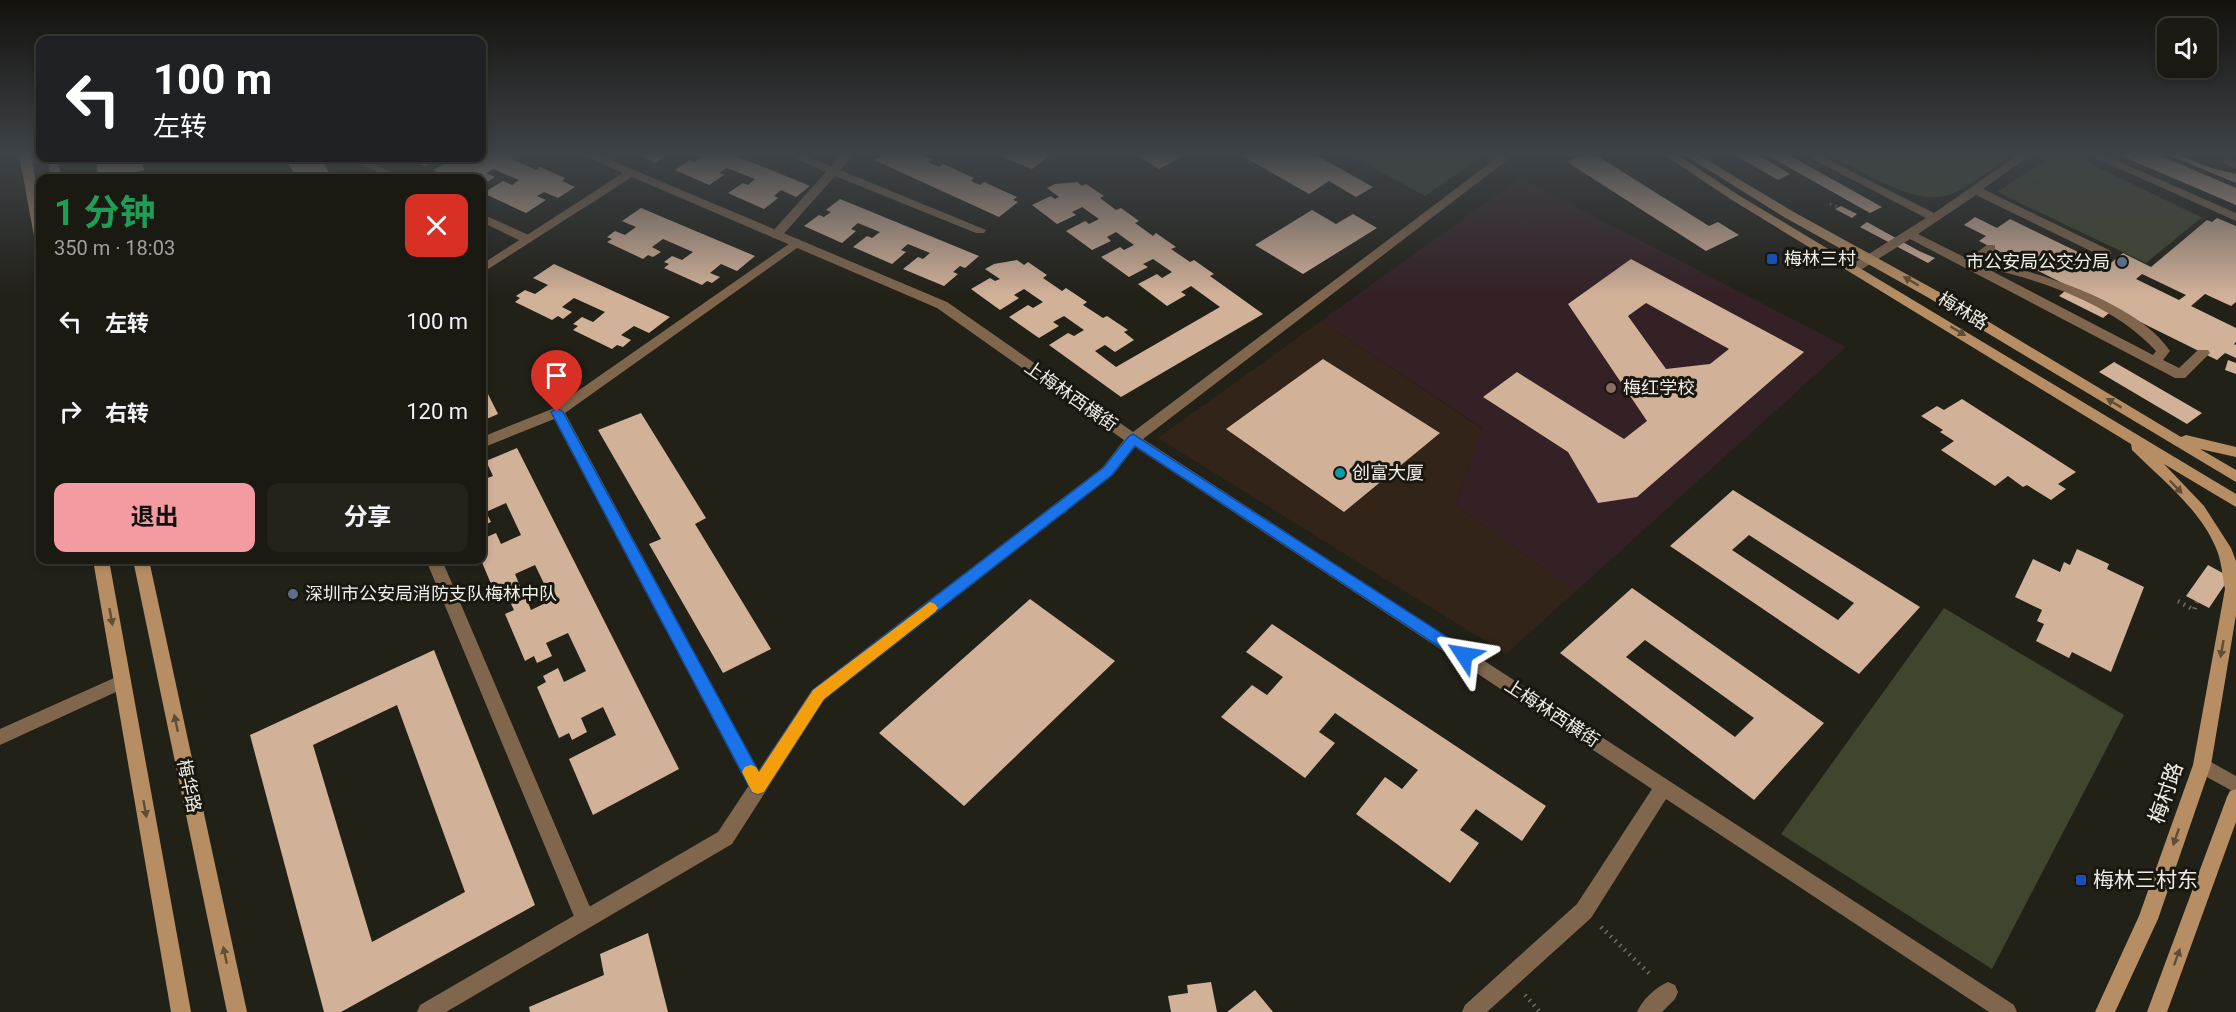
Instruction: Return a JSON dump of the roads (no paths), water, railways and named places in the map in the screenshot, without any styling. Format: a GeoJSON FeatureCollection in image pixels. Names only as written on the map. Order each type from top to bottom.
{"type":"FeatureCollection","features":[{"type":"Feature","properties":{"kind":"main road","name":"梅林路"},"geometry":{"type":"LineString","coordinates":[[1741,201],[2236,501]]}},
{"type":"Feature","properties":{"kind":"main road","name":"梅林路"},"geometry":{"type":"LineString","coordinates":[[1766,201],[1871,259],[2236,477]]}},
{"type":"Feature","properties":{"kind":"main road"},"geometry":{"type":"LineString","coordinates":[[2145,422],[2189,441],[2236,452]]}},
{"type":"Feature","properties":{"kind":"main road","name":"梅村路"},"geometry":{"type":"LineString","coordinates":[[2105,1012],[2148,919],[2202,765],[2234,585],[2226,548],[2203,514],[2121,430]]}},
{"type":"Feature","properties":{"kind":"main road"},"geometry":{"type":"LineString","coordinates":[[102,564],[181,1012]]}},
{"type":"Feature","properties":{"kind":"main road","name":"梅华路"},"geometry":{"type":"LineString","coordinates":[[142,564],[237,1012]]}},
{"type":"Feature","properties":{"kind":"main road"},"geometry":{"type":"LineString","coordinates":[[2157,1012],[2236,797]]}},
{"type":"Feature","properties":{"kind":"street"},"geometry":{"type":"LineString","coordinates":[[486,266],[586,201]]}},
{"type":"Feature","properties":{"kind":"street","name":"上梅林西横街"},"geometry":{"type":"LineString","coordinates":[[698,201],[942,305],[1133,439],[2007,1012]]}},
{"type":"Feature","properties":{"kind":"street"},"geometry":{"type":"LineString","coordinates":[[776,235],[806,201]]}},
{"type":"Feature","properties":{"kind":"street"},"geometry":{"type":"LineString","coordinates":[[908,201],[980,230]]}},
{"type":"Feature","properties":{"kind":"street"},"geometry":{"type":"LineString","coordinates":[[427,1012],[725,838],[818,694],[1108,471],[1133,439],[1447,201]]}},
{"type":"Feature","properties":{"kind":"street"},"geometry":{"type":"LineString","coordinates":[[1902,201],[1935,218]]}},
{"type":"Feature","properties":{"kind":"street"},"geometry":{"type":"LineString","coordinates":[[1855,268],[1959,201]]}},
{"type":"Feature","properties":{"kind":"street"},"geometry":{"type":"LineString","coordinates":[[1998,201],[2105,253]]}},
{"type":"Feature","properties":{"kind":"street"},"geometry":{"type":"LineString","coordinates":[[2200,201],[2236,217]]}},
{"type":"Feature","properties":{"kind":"street"},"geometry":{"type":"LineString","coordinates":[[486,220],[527,239]]}},
{"type":"Feature","properties":{"kind":"street"},"geometry":{"type":"LineString","coordinates":[[1910,234],[2180,375],[2203,353]]}},
{"type":"Feature","properties":{"kind":"street"},"geometry":{"type":"LineString","coordinates":[[486,441],[557,412],[796,243]]}},
{"type":"Feature","properties":{"kind":"street"},"geometry":{"type":"LineString","coordinates":[[1972,262],[1991,248]]}},
{"type":"Feature","properties":{"kind":"street"},"geometry":{"type":"LineString","coordinates":[[1956,258],[2041,279],[2117,314],[2156,341],[2163,351],[2155,362]]}},
{"type":"Feature","properties":{"kind":"street"},"geometry":{"type":"LineString","coordinates":[[557,412],[758,786]]}},
{"type":"Feature","properties":{"kind":"street"},"geometry":{"type":"LineString","coordinates":[[436,564],[585,919]]}},
{"type":"Feature","properties":{"kind":"street"},"geometry":{"type":"LineString","coordinates":[[0,737],[123,681]]}},
{"type":"Feature","properties":{"kind":"street"},"geometry":{"type":"LineString","coordinates":[[2202,765],[2236,784]]}},
{"type":"Feature","properties":{"kind":"street"},"geometry":{"type":"LineString","coordinates":[[1472,1012],[1584,911],[1664,786]]}},
{"type":"Feature","properties":{"kind":"street"},"geometry":{"type":"LineString","coordinates":[[1647,1012],[1668,992]]}},
{"type":"Feature","properties":{"kind":"place","name":"梅林三村"},"geometry":{"type":"Point","coordinates":[1772,259]}},
{"type":"Feature","properties":{"kind":"place","name":"市公安局公交分局"},"geometry":{"type":"Point","coordinates":[2122,262]}},
{"type":"Feature","properties":{"kind":"place","name":"梅红学校"},"geometry":{"type":"Point","coordinates":[1611,388]}},
{"type":"Feature","properties":{"kind":"place","name":"创富大厦"},"geometry":{"type":"Point","coordinates":[1340,473]}},
{"type":"Feature","properties":{"kind":"place","name":"深圳市公安局消防支队梅林中队"},"geometry":{"type":"Point","coordinates":[293,594]}},
{"type":"Feature","properties":{"kind":"place","name":"梅林三村东"},"geometry":{"type":"Point","coordinates":[2081,880]}}]}
